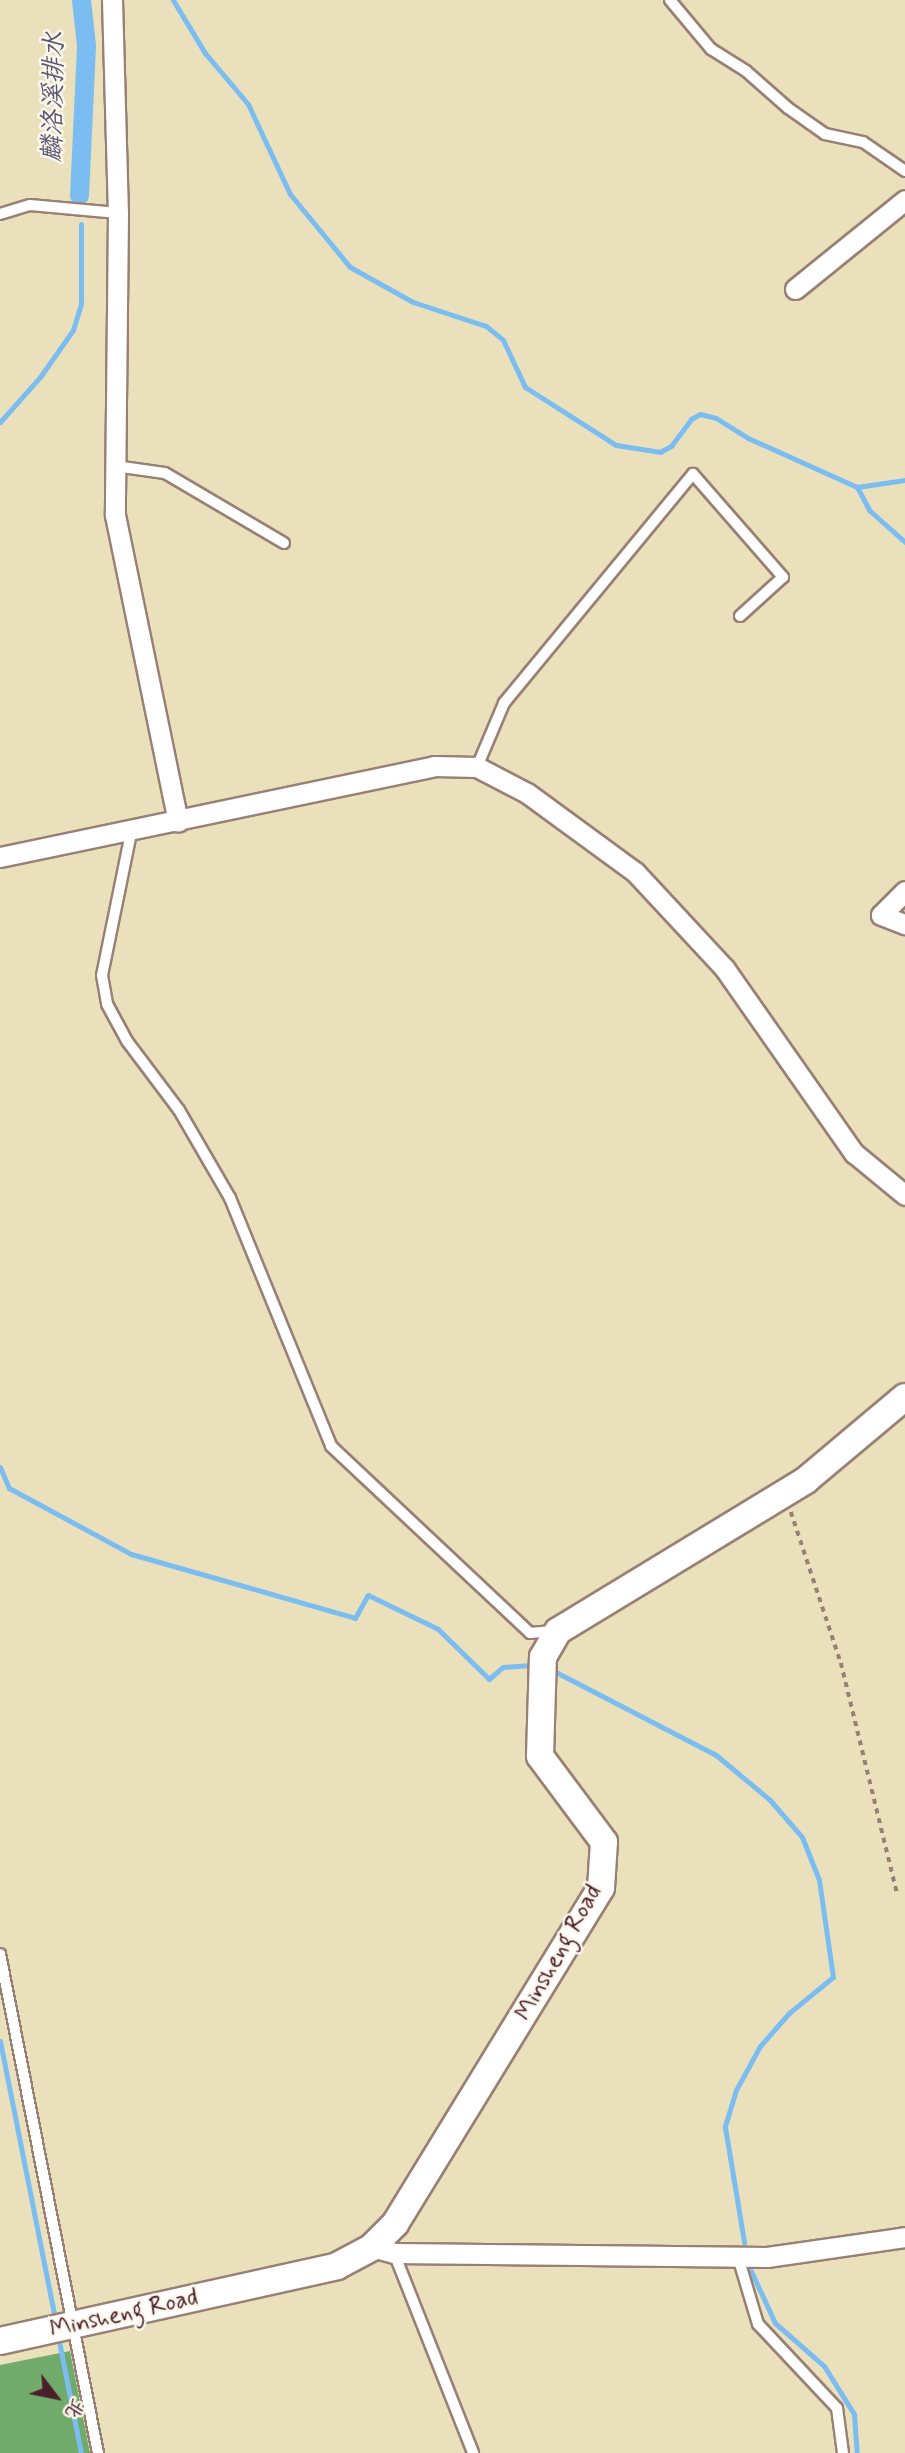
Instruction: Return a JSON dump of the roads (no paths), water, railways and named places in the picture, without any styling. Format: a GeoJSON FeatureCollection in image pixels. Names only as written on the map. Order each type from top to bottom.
{"type":"FeatureCollection","features":[{"type":"Feature","properties":{"kind":"street"},"geometry":{"type":"LineString","coordinates":[[112,0],[118,213],[114,466],[118,529],[178,822]]}},
{"type":"Feature","properties":{"kind":"street"},"geometry":{"type":"LineString","coordinates":[[795,289],[905,200]]}},
{"type":"Feature","properties":{"kind":"street"},"geometry":{"type":"LineString","coordinates":[[1,854],[131,833],[434,766],[477,767],[527,793],[635,872],[725,969],[853,1153],[905,1195]]}},
{"type":"Feature","properties":{"kind":"street"},"geometry":{"type":"LineString","coordinates":[[905,891],[881,915],[905,924]]}},
{"type":"Feature","properties":{"kind":"street","name":"Minsheng Road"},"geometry":{"type":"LineString","coordinates":[[0,2341],[338,2266],[383,2250],[395,2224],[601,1888],[604,1842],[540,1756],[542,1657],[558,1631],[784,1493],[905,1397]]}},
{"type":"Feature","properties":{"kind":"street"},"geometry":{"type":"LineString","coordinates":[[383,2250],[767,2257],[905,2236]]}},
{"type":"Feature","properties":{"kind":"lane"},"geometry":{"type":"LineString","coordinates":[[670,0],[711,49],[746,71],[788,108],[825,134],[863,142],[905,171]]}},
{"type":"Feature","properties":{"kind":"lane"},"geometry":{"type":"LineString","coordinates":[[0,214],[30,205],[118,213]]}},
{"type":"Feature","properties":{"kind":"lane"},"geometry":{"type":"LineString","coordinates":[[114,466],[164,474],[285,543]]}},
{"type":"Feature","properties":{"kind":"lane"},"geometry":{"type":"LineString","coordinates":[[477,767],[505,703],[693,474],[783,577],[740,616]]}},
{"type":"Feature","properties":{"kind":"lane"},"geometry":{"type":"LineString","coordinates":[[131,833],[102,975],[107,1004],[127,1041],[179,1110],[230,1198],[331,1446],[530,1633],[558,1631]]}},
{"type":"Feature","properties":{"kind":"lane"},"geometry":{"type":"LineString","coordinates":[[0,1954],[98,2453]]}},
{"type":"Feature","properties":{"kind":"lane"},"geometry":{"type":"LineString","coordinates":[[383,2250],[473,2453]]}},
{"type":"Feature","properties":{"kind":"lane"},"geometry":{"type":"LineString","coordinates":[[738,2256],[758,2324],[837,2408],[843,2453]]}},
{"type":"Feature","properties":{"kind":"waterway","name":"麟洛溪排水"},"geometry":{"type":"LineString","coordinates":[[79,195],[86,45],[81,0]]}},
{"type":"Feature","properties":{"kind":"waterway"},"geometry":{"type":"LineString","coordinates":[[173,0],[205,53],[248,104],[290,194],[350,267],[413,302],[486,326],[503,340],[525,387],[616,445],[660,452],[671,446],[691,419],[700,414],[716,418],[748,438],[857,487],[869,510],[905,542]]}},
{"type":"Feature","properties":{"kind":"waterway"},"geometry":{"type":"LineString","coordinates":[[0,422],[40,377],[73,330],[81,303],[81,224]]}},
{"type":"Feature","properties":{"kind":"waterway"},"geometry":{"type":"LineString","coordinates":[[857,487],[905,480]]}},
{"type":"Feature","properties":{"kind":"waterway"},"geometry":{"type":"LineString","coordinates":[[0,1467],[9,1488],[131,1554],[355,1618],[368,1595],[438,1629],[489,1679],[503,1667],[534,1665]]}},
{"type":"Feature","properties":{"kind":"waterway"},"geometry":{"type":"LineString","coordinates":[[550,1669],[716,1755],[770,1800],[802,1837],[819,1880],[833,1977],[789,2013],[760,2046],[736,2090],[725,2127],[744,2242]]}},
{"type":"Feature","properties":{"kind":"waterway"},"geometry":{"type":"LineString","coordinates":[[0,2041],[55,2319]]}},
{"type":"Feature","properties":{"kind":"waterway"},"geometry":{"type":"LineString","coordinates":[[751,2271],[775,2323],[824,2366],[854,2414],[857,2453]]}},
{"type":"Feature","properties":{"kind":"waterway"},"geometry":{"type":"LineString","coordinates":[[58,2336],[81,2453]]}}]}
